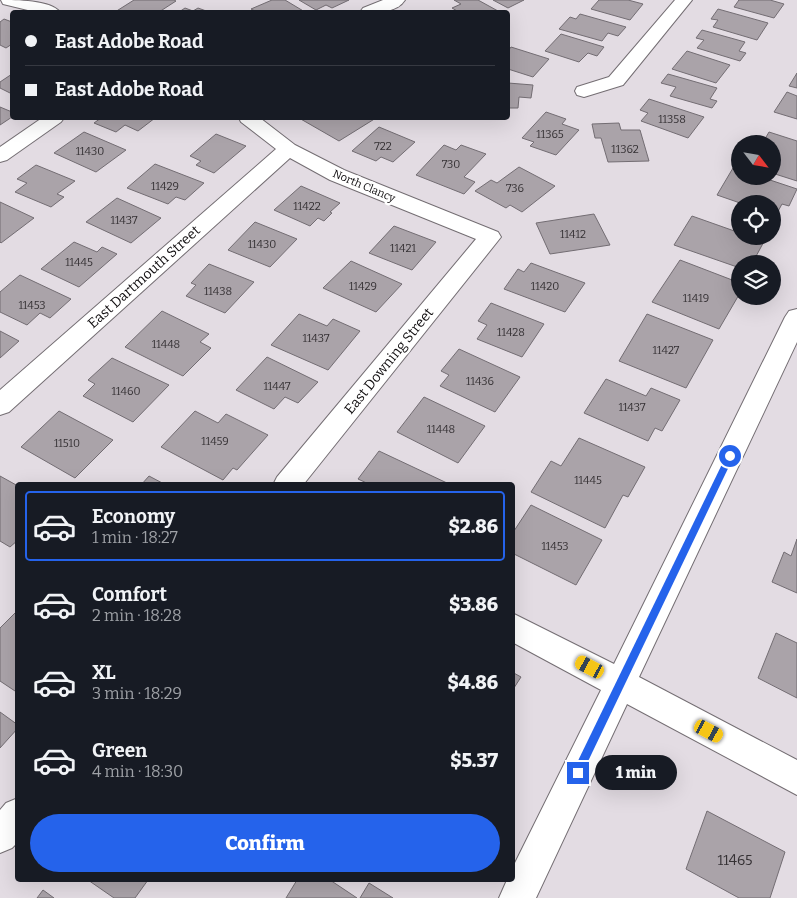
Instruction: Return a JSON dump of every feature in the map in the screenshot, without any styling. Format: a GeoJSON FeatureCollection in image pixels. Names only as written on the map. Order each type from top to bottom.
{"type":"FeatureCollection","features":[{"type":"Feature","properties":{"kind":"street"},"geometry":{"type":"LineString","coordinates":[[9,0],[22,2],[45,10]]}},
{"type":"Feature","properties":{"kind":"street"},"geometry":{"type":"LineString","coordinates":[[374,10],[397,0]]}},
{"type":"Feature","properties":{"kind":"street"},"geometry":{"type":"LineString","coordinates":[[584,91],[616,81],[680,1]]}},
{"type":"Feature","properties":{"kind":"street"},"geometry":{"type":"LineString","coordinates":[[0,156],[51,120]]}},
{"type":"Feature","properties":{"kind":"street","name":"North Clancy"},"geometry":{"type":"LineString","coordinates":[[251,120],[288,149],[337,175],[490,237]]}},
{"type":"Feature","properties":{"kind":"street","name":"East Dartmouth Street"},"geometry":{"type":"LineString","coordinates":[[0,405],[288,149]]}},
{"type":"Feature","properties":{"kind":"street","name":"East Downing Street"},"geometry":{"type":"LineString","coordinates":[[289,482],[490,237]]}},
{"type":"Feature","properties":{"kind":"street"},"geometry":{"type":"LineString","coordinates":[[517,898],[797,317]]}},
{"type":"Feature","properties":{"kind":"street"},"geometry":{"type":"LineString","coordinates":[[515,628],[797,778]]}},
{"type":"Feature","properties":{"kind":"street"},"geometry":{"type":"LineString","coordinates":[[0,836],[15,818]]}},
{"type":"Feature","properties":{"kind":"building"},"geometry":{"type":"Polygon","coordinates":[[[134,0],[176,1],[162,10],[118,10],[134,0]]]}},
{"type":"Feature","properties":{"kind":"building"},"geometry":{"type":"Polygon","coordinates":[[[272,0],[285,0],[302,10],[253,10],[251,9],[272,0]]]}},
{"type":"Feature","properties":{"kind":"building"},"geometry":{"type":"Polygon","coordinates":[[[299,0],[349,0],[332,8],[326,5],[316,10],[299,0]]]}},
{"type":"Feature","properties":{"kind":"building"},"geometry":{"type":"Polygon","coordinates":[[[454,0],[478,0],[496,10],[456,10],[452,8],[461,4],[454,0]]]}},
{"type":"Feature","properties":{"kind":"building"},"geometry":{"type":"Polygon","coordinates":[[[493,0],[524,0],[508,8],[493,0]]]}},
{"type":"Feature","properties":{"kind":"building"},"geometry":{"type":"Polygon","coordinates":[[[599,0],[628,0],[643,4],[630,20],[591,9],[599,0]]]}},
{"type":"Feature","properties":{"kind":"building"},"geometry":{"type":"Polygon","coordinates":[[[739,0],[770,0],[784,4],[774,18],[734,7],[739,0]]]}},
{"type":"Feature","properties":{"kind":"building"},"geometry":{"type":"Polygon","coordinates":[[[718,9],[768,23],[757,40],[713,27],[718,20],[711,19],[718,9]]]}},
{"type":"Feature","properties":{"kind":"building"},"geometry":{"type":"Polygon","coordinates":[[[580,14],[626,27],[618,36],[608,33],[602,41],[559,29],[570,17],[576,19],[580,14]]]}},
{"type":"Feature","properties":{"kind":"building"},"geometry":{"type":"Polygon","coordinates":[[[4,19],[10,21],[10,45],[6,48],[0,45],[0,22],[4,19]]]}},
{"type":"Feature","properties":{"kind":"building"},"geometry":{"type":"Polygon","coordinates":[[[702,30],[745,42],[739,51],[746,53],[740,61],[697,48],[704,40],[696,38],[702,30]]]}},
{"type":"Feature","properties":{"kind":"building"},"geometry":{"type":"Polygon","coordinates":[[[561,34],[604,47],[597,56],[588,53],[579,62],[545,51],[561,34]]]}},
{"type":"Feature","properties":{"kind":"building"},"geometry":{"type":"Polygon","coordinates":[[[511,47],[549,59],[533,77],[510,70],[511,47]]]}},
{"type":"Feature","properties":{"kind":"building"},"geometry":{"type":"Polygon","coordinates":[[[687,51],[730,65],[716,83],[672,69],[687,51]]]}},
{"type":"Feature","properties":{"kind":"building"},"geometry":{"type":"Polygon","coordinates":[[[797,73],[797,88],[789,86],[797,73]]]}},
{"type":"Feature","properties":{"kind":"building"},"geometry":{"type":"Polygon","coordinates":[[[668,74],[717,88],[710,99],[717,101],[712,108],[670,96],[676,87],[661,83],[668,74]]]}},
{"type":"Feature","properties":{"kind":"building"},"geometry":{"type":"Polygon","coordinates":[[[10,75],[10,93],[0,88],[0,82],[10,75]]]}},
{"type":"Feature","properties":{"kind":"building"},"geometry":{"type":"Polygon","coordinates":[[[510,83],[533,85],[531,98],[519,97],[518,108],[510,108],[510,83]]]}},
{"type":"Feature","properties":{"kind":"building"},"geometry":{"type":"Polygon","coordinates":[[[787,92],[797,96],[797,119],[774,112],[787,92]]]}},
{"type":"Feature","properties":{"kind":"building"},"geometry":{"type":"Polygon","coordinates":[[[649,99],[704,117],[688,138],[641,121],[648,113],[640,110],[649,99]]]}},
{"type":"Feature","properties":{"kind":"building"},"geometry":{"type":"Polygon","coordinates":[[[0,107],[10,111],[10,118],[0,125],[0,107]]]}},
{"type":"Feature","properties":{"kind":"building"},"geometry":{"type":"Polygon","coordinates":[[[546,112],[566,119],[562,124],[579,130],[556,155],[530,146],[534,142],[522,138],[546,112]]]}},
{"type":"Feature","properties":{"kind":"building"},"geometry":{"type":"Polygon","coordinates":[[[98,120],[152,120],[138,131],[125,125],[116,132],[94,123],[98,120]]]}},
{"type":"Feature","properties":{"kind":"building"},"geometry":{"type":"Polygon","coordinates":[[[302,120],[373,120],[339,141],[302,120]]]}},
{"type":"Feature","properties":{"kind":"building"},"geometry":{"type":"Polygon","coordinates":[[[619,123],[621,130],[640,130],[649,161],[608,162],[601,138],[595,138],[592,124],[619,123]]]}},
{"type":"Feature","properties":{"kind":"building"},"geometry":{"type":"Polygon","coordinates":[[[379,127],[415,142],[393,162],[381,157],[376,161],[352,151],[379,127]]]}},
{"type":"Feature","properties":{"kind":"building"},"geometry":{"type":"Polygon","coordinates":[[[84,132],[126,150],[96,172],[54,153],[84,132]]]}},
{"type":"Feature","properties":{"kind":"building"},"geometry":{"type":"Polygon","coordinates":[[[769,132],[778,135],[767,135],[769,132]]]}},
{"type":"Feature","properties":{"kind":"building"},"geometry":{"type":"Polygon","coordinates":[[[216,134],[246,146],[214,173],[196,165],[201,161],[190,156],[216,134]]]}},
{"type":"Feature","properties":{"kind":"building"},"geometry":{"type":"Polygon","coordinates":[[[781,136],[797,141],[797,181],[781,176],[781,136]]]}},
{"type":"Feature","properties":{"kind":"building"},"geometry":{"type":"Polygon","coordinates":[[[444,145],[456,150],[461,145],[486,154],[464,177],[475,182],[464,194],[416,175],[444,145]]]}},
{"type":"Feature","properties":{"kind":"building"},"geometry":{"type":"Polygon","coordinates":[[[155,164],[204,183],[185,200],[176,197],[168,204],[127,188],[155,164]]]}},
{"type":"Feature","properties":{"kind":"building"},"geometry":{"type":"Polygon","coordinates":[[[36,165],[75,181],[57,194],[64,197],[51,207],[15,192],[27,183],[17,179],[36,165]]]}},
{"type":"Feature","properties":{"kind":"building"},"geometry":{"type":"Polygon","coordinates":[[[519,167],[555,186],[522,212],[510,205],[506,208],[475,191],[491,180],[497,183],[519,167]]]}},
{"type":"Feature","properties":{"kind":"building"},"geometry":{"type":"Polygon","coordinates":[[[731,171],[731,185],[781,184],[797,189],[789,206],[782,204],[781,206],[781,195],[731,195],[731,200],[717,195],[731,171]]]}},
{"type":"Feature","properties":{"kind":"building"},"geometry":{"type":"Polygon","coordinates":[[[301,186],[340,203],[324,221],[318,218],[310,226],[274,210],[301,186]]]}},
{"type":"Feature","properties":{"kind":"building"},"geometry":{"type":"Polygon","coordinates":[[[117,198],[161,218],[131,243],[86,222],[117,198]]]}},
{"type":"Feature","properties":{"kind":"building"},"geometry":{"type":"Polygon","coordinates":[[[0,202],[34,218],[1,243],[0,242],[0,202]]]}},
{"type":"Feature","properties":{"kind":"building"},"geometry":{"type":"Polygon","coordinates":[[[594,214],[610,245],[550,254],[536,223],[594,214]]]}},
{"type":"Feature","properties":{"kind":"building"},"geometry":{"type":"Polygon","coordinates":[[[692,216],[731,230],[731,245],[762,245],[757,255],[731,255],[731,265],[674,245],[692,216]]]}},
{"type":"Feature","properties":{"kind":"building"},"geometry":{"type":"Polygon","coordinates":[[[255,222],[297,239],[270,267],[228,250],[255,222]]]}},
{"type":"Feature","properties":{"kind":"building"},"geometry":{"type":"Polygon","coordinates":[[[394,226],[436,242],[412,270],[369,253],[394,226]]]}},
{"type":"Feature","properties":{"kind":"building"},"geometry":{"type":"Polygon","coordinates":[[[74,242],[97,252],[102,247],[117,254],[79,287],[41,269],[74,242]]]}},
{"type":"Feature","properties":{"kind":"building"},"geometry":{"type":"Polygon","coordinates":[[[680,260],[731,280],[731,305],[733,305],[719,329],[652,302],[680,260]]]}},
{"type":"Feature","properties":{"kind":"building"},"geometry":{"type":"Polygon","coordinates":[[[351,261],[402,284],[376,312],[323,288],[351,261]]]}},
{"type":"Feature","properties":{"kind":"building"},"geometry":{"type":"Polygon","coordinates":[[[531,263],[585,283],[565,312],[504,289],[518,269],[524,272],[531,263]]]}},
{"type":"Feature","properties":{"kind":"building"},"geometry":{"type":"Polygon","coordinates":[[[209,264],[254,282],[225,313],[186,296],[196,285],[191,283],[209,264]]]}},
{"type":"Feature","properties":{"kind":"building"},"geometry":{"type":"Polygon","coordinates":[[[20,275],[71,299],[50,318],[40,313],[27,325],[0,312],[0,292],[20,275]]]}},
{"type":"Feature","properties":{"kind":"building"},"geometry":{"type":"Polygon","coordinates":[[[491,303],[544,324],[522,357],[477,339],[487,325],[478,321],[491,303]]]}},
{"type":"Feature","properties":{"kind":"building"},"geometry":{"type":"Polygon","coordinates":[[[162,311],[209,334],[200,342],[211,348],[183,376],[125,347],[162,311]]]}},
{"type":"Feature","properties":{"kind":"building"},"geometry":{"type":"Polygon","coordinates":[[[299,314],[327,326],[333,319],[360,331],[328,370],[271,345],[299,314]]]}},
{"type":"Feature","properties":{"kind":"building"},"geometry":{"type":"Polygon","coordinates":[[[647,314],[713,340],[686,388],[619,361],[647,314]]]}},
{"type":"Feature","properties":{"kind":"building"},"geometry":{"type":"Polygon","coordinates":[[[0,331],[19,341],[0,358],[0,331]]]}},
{"type":"Feature","properties":{"kind":"building"},"geometry":{"type":"Polygon","coordinates":[[[459,349],[520,377],[495,412],[440,386],[449,375],[441,371],[459,349]]]}},
{"type":"Feature","properties":{"kind":"building"},"geometry":{"type":"Polygon","coordinates":[[[267,357],[318,382],[298,403],[285,397],[274,409],[236,390],[267,357]]]}},
{"type":"Feature","properties":{"kind":"building"},"geometry":{"type":"Polygon","coordinates":[[[112,358],[169,385],[133,422],[83,396],[95,384],[88,380],[112,358]]]}},
{"type":"Feature","properties":{"kind":"building"},"geometry":{"type":"Polygon","coordinates":[[[606,379],[646,396],[651,388],[680,400],[662,431],[655,428],[648,441],[584,413],[606,379]]]}},
{"type":"Feature","properties":{"kind":"building"},"geometry":{"type":"Polygon","coordinates":[[[424,397],[485,426],[458,463],[397,432],[424,397]]]}},
{"type":"Feature","properties":{"kind":"building"},"geometry":{"type":"Polygon","coordinates":[[[59,411],[113,440],[75,478],[21,447],[59,411]]]}},
{"type":"Feature","properties":{"kind":"building"},"geometry":{"type":"Polygon","coordinates":[[[195,411],[218,423],[226,414],[268,435],[237,470],[233,468],[223,480],[161,447],[195,411]]]}},
{"type":"Feature","properties":{"kind":"building"},"geometry":{"type":"Polygon","coordinates":[[[579,438],[645,467],[628,497],[623,495],[605,528],[531,492],[551,461],[561,466],[579,438]]]}},
{"type":"Feature","properties":{"kind":"building"},"geometry":{"type":"Polygon","coordinates":[[[379,451],[445,482],[364,482],[358,479],[379,451]]]}},
{"type":"Feature","properties":{"kind":"building"},"geometry":{"type":"Polygon","coordinates":[[[0,476],[15,484],[15,543],[10,547],[0,541],[0,476]]]}},
{"type":"Feature","properties":{"kind":"building"},"geometry":{"type":"Polygon","coordinates":[[[149,476],[160,482],[144,482],[149,476]]]}},
{"type":"Feature","properties":{"kind":"building"},"geometry":{"type":"Polygon","coordinates":[[[531,505],[602,540],[576,585],[515,554],[515,529],[531,505]]]}},
{"type":"Feature","properties":{"kind":"building"},"geometry":{"type":"Polygon","coordinates":[[[797,539],[797,593],[772,582],[784,552],[791,556],[797,539]]]}},
{"type":"Feature","properties":{"kind":"building"},"geometry":{"type":"Polygon","coordinates":[[[15,613],[15,691],[0,681],[0,628],[15,613]]]}},
{"type":"Feature","properties":{"kind":"building"},"geometry":{"type":"Polygon","coordinates":[[[776,633],[797,643],[797,698],[758,678],[776,633]]]}},
{"type":"Feature","properties":{"kind":"building"},"geometry":{"type":"Polygon","coordinates":[[[515,674],[521,677],[515,686],[515,674]]]}},
{"type":"Feature","properties":{"kind":"building"},"geometry":{"type":"Polygon","coordinates":[[[0,712],[15,723],[15,731],[0,748],[0,712]]]}},
{"type":"Feature","properties":{"kind":"building"},"geometry":{"type":"Polygon","coordinates":[[[707,811],[785,852],[770,898],[739,898],[686,869],[707,811]]]}},
{"type":"Feature","properties":{"kind":"building"},"geometry":{"type":"Polygon","coordinates":[[[91,882],[147,882],[135,898],[114,898],[91,882]]]}},
{"type":"Feature","properties":{"kind":"building"},"geometry":{"type":"Polygon","coordinates":[[[296,882],[333,882],[357,898],[286,898],[296,882]]]}},
{"type":"Feature","properties":{"kind":"building"},"geometry":{"type":"Polygon","coordinates":[[[369,883],[393,898],[360,898],[369,883]]]}},
{"type":"Feature","properties":{"kind":"building"},"geometry":{"type":"Polygon","coordinates":[[[43,890],[54,898],[37,898],[43,890]]]}},
{"type":"Feature","properties":{"kind":"route"},"geometry":{"type":"LineString","coordinates":[[578,773],[730,456]]}}]}
